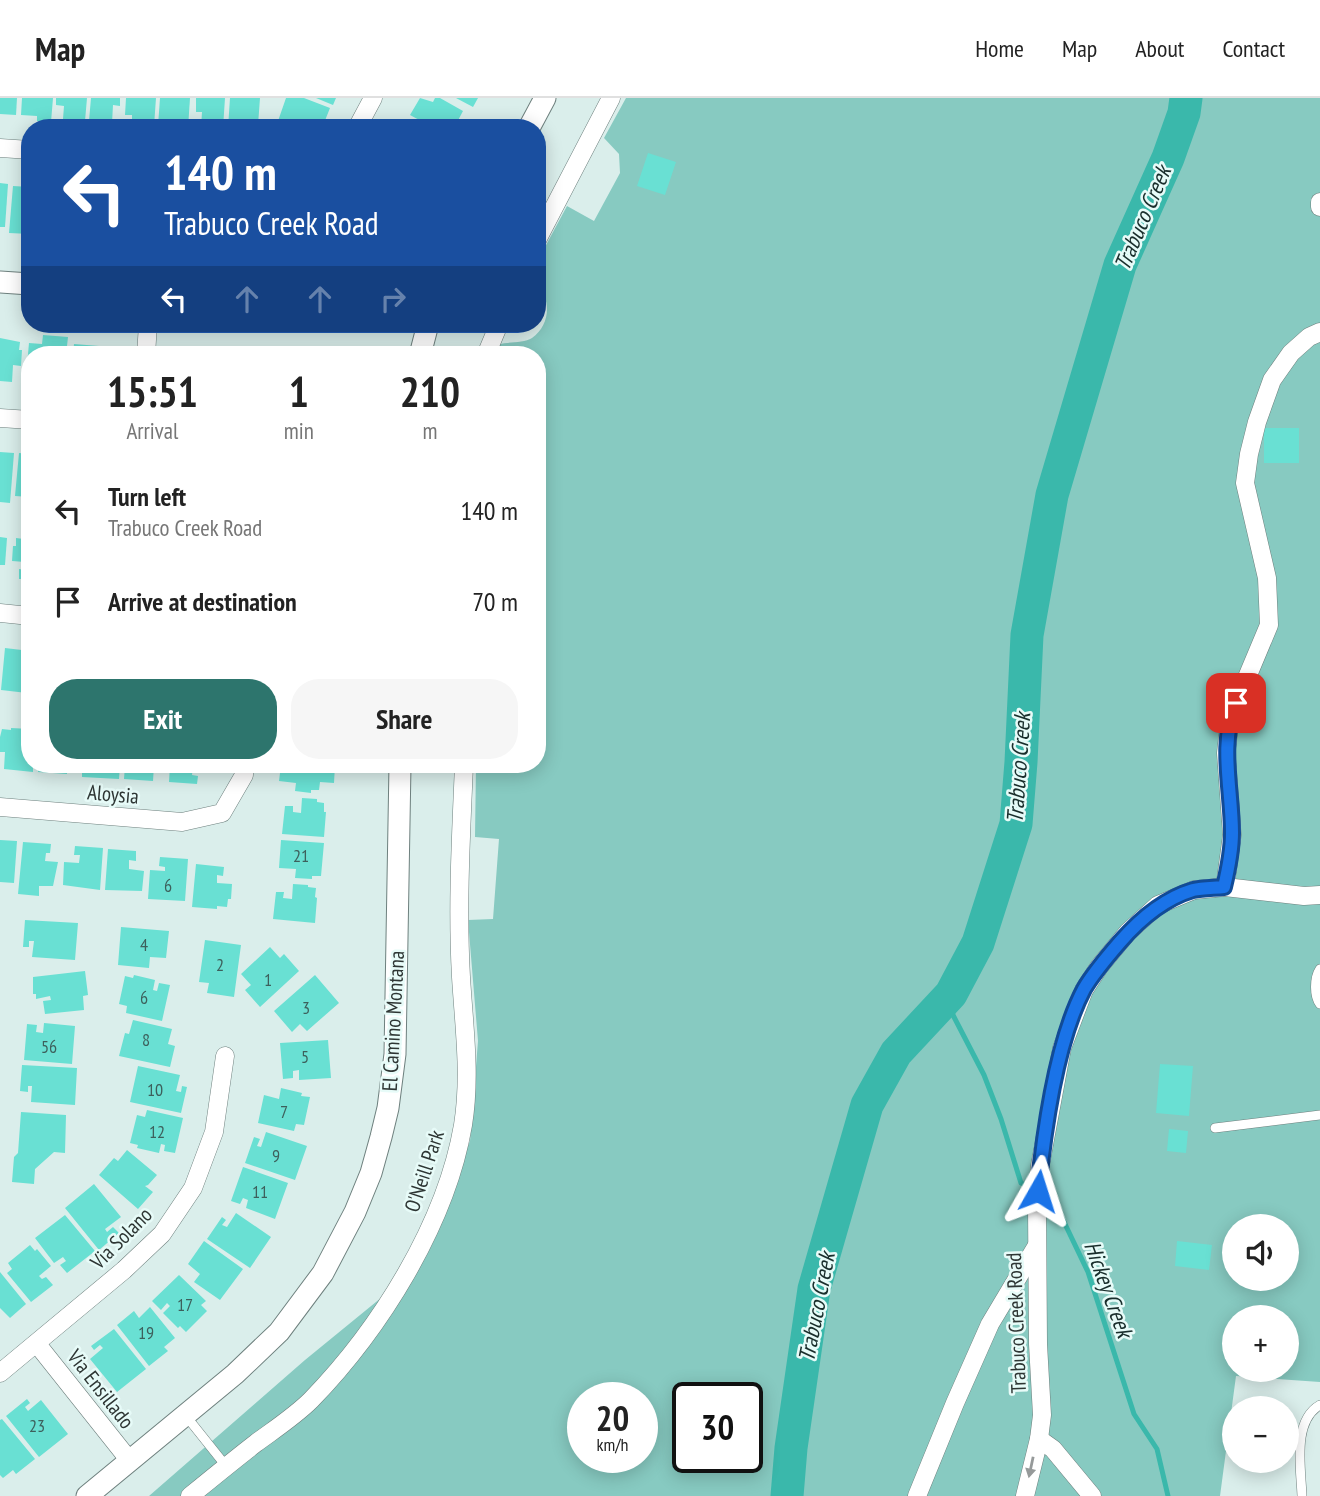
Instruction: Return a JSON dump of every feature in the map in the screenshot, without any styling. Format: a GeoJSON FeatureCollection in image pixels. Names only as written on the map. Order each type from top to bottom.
{"type":"FeatureCollection","features":[{"type":"Feature","properties":{"kind":"street"},"geometry":{"type":"LineString","coordinates":[[362,119],[373,98]]}},
{"type":"Feature","properties":{"kind":"street"},"geometry":{"type":"LineString","coordinates":[[534,119],[545,98]]}},
{"type":"Feature","properties":{"kind":"street"},"geometry":{"type":"LineString","coordinates":[[546,223],[611,98]]}},
{"type":"Feature","properties":{"kind":"street"},"geometry":{"type":"LineString","coordinates":[[0,148],[21,149]]}},
{"type":"Feature","properties":{"kind":"street"},"geometry":{"type":"LineString","coordinates":[[0,282],[21,283]]}},
{"type":"Feature","properties":{"kind":"street"},"geometry":{"type":"LineString","coordinates":[[1320,332],[1309,337],[1291,353],[1272,380],[1249,454],[1245,483],[1267,578],[1269,625],[1230,718],[1226,752],[1232,835],[1224,887],[1304,896],[1320,895]]}},
{"type":"Feature","properties":{"kind":"street"},"geometry":{"type":"LineString","coordinates":[[0,418],[21,419]]}},
{"type":"Feature","properties":{"kind":"street"},"geometry":{"type":"LineString","coordinates":[[0,613],[21,615]]}},
{"type":"Feature","properties":{"kind":"street","name":"Aloysia"},"geometry":{"type":"LineString","coordinates":[[0,807],[183,822],[222,813],[244,773]]}},
{"type":"Feature","properties":{"kind":"street","name":"El Camino Montana"},"geometry":{"type":"LineString","coordinates":[[87,1496],[257,1355],[287,1322],[323,1273],[340,1244],[371,1173],[388,1108],[395,1054],[400,773]]}},
{"type":"Feature","properties":{"kind":"street","name":"O'Neill Park"},"geometry":{"type":"LineString","coordinates":[[190,1496],[309,1402],[342,1365],[379,1315],[436,1215],[457,1154],[467,1090],[466,1018],[461,978],[460,932],[464,773]]}},
{"type":"Feature","properties":{"kind":"street","name":"Trabuco Creek Road"},"geometry":{"type":"LineString","coordinates":[[1025,1496],[1042,1415],[1037,1205],[1050,1105],[1062,1048],[1084,990],[1128,932],[1158,905],[1194,890],[1224,887]]}},
{"type":"Feature","properties":{"kind":"street","name":"Via Solano"},"geometry":{"type":"LineString","coordinates":[[0,1373],[162,1234],[193,1188],[214,1132],[225,1056]]}},
{"type":"Feature","properties":{"kind":"street"},"geometry":{"type":"LineString","coordinates":[[917,1496],[990,1324],[1036,1247]]}},
{"type":"Feature","properties":{"kind":"street","name":"Via Ensillado"},"geometry":{"type":"LineString","coordinates":[[37,1344],[130,1461]]}},
{"type":"Feature","properties":{"kind":"street"},"geometry":{"type":"LineString","coordinates":[[1039,1439],[1053,1449],[1092,1496]]}},
{"type":"Feature","properties":{"kind":"lane"},"geometry":{"type":"LineString","coordinates":[[1320,969],[1316,975],[1317,1000],[1320,1004]]}},
{"type":"Feature","properties":{"kind":"lane"},"geometry":{"type":"LineString","coordinates":[[1215,1128],[1320,1115]]}},
{"type":"Feature","properties":{"kind":"lane"},"geometry":{"type":"LineString","coordinates":[[1302,1496],[1301,1441],[1307,1415],[1320,1405]]}},
{"type":"Feature","properties":{"kind":"lane"},"geometry":{"type":"LineString","coordinates":[[186,1416],[226,1466]]}},
{"type":"Feature","properties":{"kind":"shaded area"},"geometry":{"type":"Polygon","coordinates":[[[626,98],[1320,98],[1320,1382],[1299,1380],[1299,1305],[1222,1305],[1222,1382],[1235,1382],[1233,1396],[1222,1396],[1223,1473],[1220,1496],[149,1496],[305,1360],[398,1284],[417,1272],[470,1141],[478,1041],[468,920],[493,919],[499,839],[475,837],[476,773],[546,773],[546,346],[498,346],[529,340],[538,333],[546,333],[546,245],[567,206],[594,221],[620,173],[619,154],[604,138],[626,98]]]}},
{"type":"Feature","properties":{"kind":"building"},"geometry":{"type":"Polygon","coordinates":[[[0,98],[17,98],[16,115],[0,114],[0,98]]]}},
{"type":"Feature","properties":{"kind":"building"},"geometry":{"type":"Polygon","coordinates":[[[22,98],[53,98],[51,119],[21,115],[22,98]]]}},
{"type":"Feature","properties":{"kind":"building"},"geometry":{"type":"Polygon","coordinates":[[[56,98],[87,98],[85,119],[63,119],[64,106],[56,105],[56,98]]]}},
{"type":"Feature","properties":{"kind":"building"},"geometry":{"type":"Polygon","coordinates":[[[91,98],[120,98],[120,106],[113,105],[112,119],[89,119],[91,98]]]}},
{"type":"Feature","properties":{"kind":"building"},"geometry":{"type":"Polygon","coordinates":[[[126,98],[156,98],[154,119],[132,119],[132,115],[125,115],[126,98]]]}},
{"type":"Feature","properties":{"kind":"building"},"geometry":{"type":"Polygon","coordinates":[[[160,98],[190,98],[189,119],[158,119],[160,98]]]}},
{"type":"Feature","properties":{"kind":"building"},"geometry":{"type":"Polygon","coordinates":[[[196,98],[225,98],[224,119],[202,119],[202,112],[196,112],[196,98]]]}},
{"type":"Feature","properties":{"kind":"building"},"geometry":{"type":"Polygon","coordinates":[[[230,98],[260,98],[258,119],[229,119],[230,98]]]}},
{"type":"Feature","properties":{"kind":"building"},"geometry":{"type":"Polygon","coordinates":[[[286,98],[304,98],[330,108],[326,119],[279,119],[286,98]]]}},
{"type":"Feature","properties":{"kind":"building"},"geometry":{"type":"Polygon","coordinates":[[[316,98],[336,98],[333,105],[316,98]]]}},
{"type":"Feature","properties":{"kind":"building"},"geometry":{"type":"Polygon","coordinates":[[[420,98],[433,102],[435,98],[440,98],[463,111],[459,119],[417,119],[410,115],[420,98]]]}},
{"type":"Feature","properties":{"kind":"building"},"geometry":{"type":"Polygon","coordinates":[[[456,98],[478,98],[473,107],[456,98]]]}},
{"type":"Feature","properties":{"kind":"building"},"geometry":{"type":"Polygon","coordinates":[[[648,153],[676,162],[665,195],[637,186],[648,153]]]}},
{"type":"Feature","properties":{"kind":"building"},"geometry":{"type":"Polygon","coordinates":[[[0,183],[8,184],[5,227],[0,227],[0,183]]]}},
{"type":"Feature","properties":{"kind":"building"},"geometry":{"type":"Polygon","coordinates":[[[13,186],[21,186],[21,234],[9,233],[13,186]]]}},
{"type":"Feature","properties":{"kind":"building"},"geometry":{"type":"Polygon","coordinates":[[[43,335],[68,337],[67,346],[29,346],[29,343],[42,344],[43,335]]]}},
{"type":"Feature","properties":{"kind":"building"},"geometry":{"type":"Polygon","coordinates":[[[0,338],[20,342],[21,366],[13,365],[12,382],[0,381],[0,338]]]}},
{"type":"Feature","properties":{"kind":"building"},"geometry":{"type":"Polygon","coordinates":[[[1264,428],[1299,428],[1299,463],[1264,463],[1264,428]]]}},
{"type":"Feature","properties":{"kind":"building"},"geometry":{"type":"Polygon","coordinates":[[[0,452],[14,453],[10,503],[0,502],[0,452]]]}},
{"type":"Feature","properties":{"kind":"building"},"geometry":{"type":"Polygon","coordinates":[[[19,453],[21,453],[21,496],[15,496],[19,453]]]}},
{"type":"Feature","properties":{"kind":"building"},"geometry":{"type":"Polygon","coordinates":[[[0,537],[7,538],[5,565],[0,565],[0,537]]]}},
{"type":"Feature","properties":{"kind":"building"},"geometry":{"type":"Polygon","coordinates":[[[16,538],[21,539],[21,562],[12,561],[16,538]]]}},
{"type":"Feature","properties":{"kind":"building"},"geometry":{"type":"Polygon","coordinates":[[[5,648],[21,650],[21,692],[1,690],[5,648]]]}},
{"type":"Feature","properties":{"kind":"building"},"geometry":{"type":"Polygon","coordinates":[[[2,729],[21,729],[21,771],[4,769],[5,752],[0,752],[0,737],[2,729]]]}},
{"type":"Feature","properties":{"kind":"building"},"geometry":{"type":"Polygon","coordinates":[[[82,773],[119,773],[119,779],[82,777],[82,773]]]}},
{"type":"Feature","properties":{"kind":"building"},"geometry":{"type":"Polygon","coordinates":[[[124,773],[154,773],[153,781],[124,779],[124,773]]]}},
{"type":"Feature","properties":{"kind":"building"},"geometry":{"type":"Polygon","coordinates":[[[170,773],[192,773],[198,776],[197,784],[169,782],[170,773]]]}},
{"type":"Feature","properties":{"kind":"building"},"geometry":{"type":"Polygon","coordinates":[[[280,773],[335,773],[334,783],[320,782],[319,790],[311,790],[311,793],[295,791],[296,783],[279,781],[280,773]]]}},
{"type":"Feature","properties":{"kind":"building"},"geometry":{"type":"Polygon","coordinates":[[[302,798],[317,799],[317,802],[324,803],[324,837],[282,834],[285,806],[293,806],[293,812],[301,813],[302,798]]]}},
{"type":"Feature","properties":{"kind":"building"},"geometry":{"type":"Polygon","coordinates":[[[0,840],[17,841],[14,883],[0,882],[0,840]]]}},
{"type":"Feature","properties":{"kind":"building"},"geometry":{"type":"Polygon","coordinates":[[[281,840],[324,843],[321,876],[312,876],[312,879],[295,878],[296,869],[279,868],[281,840]]]}},
{"type":"Feature","properties":{"kind":"building"},"geometry":{"type":"Polygon","coordinates":[[[23,842],[51,844],[45,861],[58,862],[53,886],[39,886],[39,896],[18,894],[23,842]]]}},
{"type":"Feature","properties":{"kind":"building"},"geometry":{"type":"Polygon","coordinates":[[[75,846],[103,848],[100,890],[63,885],[64,862],[79,863],[80,855],[74,855],[75,846]]]}},
{"type":"Feature","properties":{"kind":"building"},"geometry":{"type":"Polygon","coordinates":[[[108,849],[136,851],[136,861],[129,860],[129,869],[144,871],[142,891],[105,890],[108,849]]]}},
{"type":"Feature","properties":{"kind":"building"},"geometry":{"type":"Polygon","coordinates":[[[160,857],[188,859],[185,901],[148,899],[150,870],[165,871],[165,867],[159,866],[160,857]]]}},
{"type":"Feature","properties":{"kind":"building"},"geometry":{"type":"Polygon","coordinates":[[[196,864],[224,867],[223,876],[217,875],[217,883],[232,884],[231,899],[228,899],[227,907],[192,907],[196,864]]]}},
{"type":"Feature","properties":{"kind":"building"},"geometry":{"type":"Polygon","coordinates":[[[293,884],[316,888],[315,923],[273,919],[276,892],[284,892],[283,898],[292,899],[293,884]]]}},
{"type":"Feature","properties":{"kind":"building"},"geometry":{"type":"Polygon","coordinates":[[[25,920],[78,923],[75,960],[32,957],[34,941],[29,941],[29,947],[23,947],[25,920]]]}},
{"type":"Feature","properties":{"kind":"building"},"geometry":{"type":"Polygon","coordinates":[[[121,927],[169,931],[166,958],[150,957],[149,968],[118,965],[121,927]]]}},
{"type":"Feature","properties":{"kind":"building"},"geometry":{"type":"Polygon","coordinates":[[[205,940],[241,945],[234,997],[207,993],[209,983],[199,982],[205,940]]]}},
{"type":"Feature","properties":{"kind":"building"},"geometry":{"type":"Polygon","coordinates":[[[270,947],[280,958],[284,954],[299,971],[260,1007],[245,990],[251,985],[241,974],[270,947]]]}},
{"type":"Feature","properties":{"kind":"building"},"geometry":{"type":"Polygon","coordinates":[[[85,971],[88,995],[83,996],[84,1010],[45,1014],[43,1001],[51,1000],[50,996],[36,999],[36,994],[33,994],[33,977],[85,971]]]}},
{"type":"Feature","properties":{"kind":"building"},"geometry":{"type":"Polygon","coordinates":[[[134,975],[155,980],[153,990],[157,991],[159,983],[170,985],[162,1021],[126,1013],[127,1006],[119,1004],[125,976],[133,978],[134,975]]]}},
{"type":"Feature","properties":{"kind":"building"},"geometry":{"type":"Polygon","coordinates":[[[315,975],[339,1003],[307,1031],[300,1024],[292,1032],[274,1011],[315,975]]]}},
{"type":"Feature","properties":{"kind":"building"},"geometry":{"type":"Polygon","coordinates":[[[133,1020],[172,1029],[168,1044],[175,1046],[170,1067],[119,1056],[125,1033],[129,1034],[133,1020]]]}},
{"type":"Feature","properties":{"kind":"building"},"geometry":{"type":"Polygon","coordinates":[[[44,1023],[75,1026],[72,1064],[24,1060],[27,1024],[37,1025],[36,1032],[43,1033],[44,1023]]]}},
{"type":"Feature","properties":{"kind":"building"},"geometry":{"type":"Polygon","coordinates":[[[328,1040],[331,1078],[299,1080],[299,1070],[293,1071],[293,1078],[283,1079],[280,1043],[328,1040]]]}},
{"type":"Feature","properties":{"kind":"building"},"geometry":{"type":"Polygon","coordinates":[[[1160,1064],[1193,1066],[1189,1116],[1156,1113],[1160,1064]]]}},
{"type":"Feature","properties":{"kind":"building"},"geometry":{"type":"Polygon","coordinates":[[[22,1065],[77,1068],[75,1105],[31,1102],[32,1086],[28,1086],[28,1092],[20,1091],[22,1065]]]}},
{"type":"Feature","properties":{"kind":"building"},"geometry":{"type":"Polygon","coordinates":[[[138,1066],[180,1075],[176,1091],[181,1092],[182,1086],[187,1087],[181,1113],[130,1102],[138,1066]]]}},
{"type":"Feature","properties":{"kind":"building"},"geometry":{"type":"Polygon","coordinates":[[[281,1088],[310,1097],[304,1125],[296,1124],[294,1131],[258,1123],[264,1095],[279,1099],[281,1088]]]}},
{"type":"Feature","properties":{"kind":"building"},"geometry":{"type":"Polygon","coordinates":[[[147,1110],[183,1118],[175,1153],[164,1151],[165,1145],[161,1144],[159,1153],[137,1148],[138,1145],[130,1143],[137,1115],[145,1117],[147,1110]]]}},
{"type":"Feature","properties":{"kind":"building"},"geometry":{"type":"Polygon","coordinates":[[[21,1112],[66,1115],[65,1153],[54,1152],[35,1169],[34,1184],[12,1182],[14,1157],[18,1153],[21,1112]]]}},
{"type":"Feature","properties":{"kind":"building"},"geometry":{"type":"Polygon","coordinates":[[[1169,1129],[1188,1131],[1186,1153],[1167,1151],[1169,1129]]]}},
{"type":"Feature","properties":{"kind":"building"},"geometry":{"type":"Polygon","coordinates":[[[266,1132],[307,1146],[295,1180],[245,1163],[254,1137],[260,1139],[257,1146],[261,1147],[266,1132]]]}},
{"type":"Feature","properties":{"kind":"building"},"geometry":{"type":"Polygon","coordinates":[[[127,1150],[157,1175],[145,1186],[153,1192],[138,1209],[99,1175],[114,1158],[118,1161],[127,1150]]]}},
{"type":"Feature","properties":{"kind":"building"},"geometry":{"type":"Polygon","coordinates":[[[243,1167],[288,1183],[275,1219],[246,1208],[248,1200],[243,1198],[240,1204],[231,1201],[243,1167]]]}},
{"type":"Feature","properties":{"kind":"building"},"geometry":{"type":"Polygon","coordinates":[[[94,1184],[121,1217],[105,1229],[107,1232],[113,1227],[119,1233],[99,1250],[65,1208],[94,1184]]]}},
{"type":"Feature","properties":{"kind":"building"},"geometry":{"type":"Polygon","coordinates":[[[236,1213],[271,1237],[250,1268],[207,1239],[222,1217],[226,1220],[222,1225],[227,1227],[236,1213]]]}},
{"type":"Feature","properties":{"kind":"building"},"geometry":{"type":"Polygon","coordinates":[[[65,1215],[95,1251],[67,1273],[60,1265],[66,1261],[63,1257],[54,1263],[35,1238],[65,1215]]]}},
{"type":"Feature","properties":{"kind":"building"},"geometry":{"type":"Polygon","coordinates":[[[204,1241],[243,1269],[220,1300],[194,1282],[200,1274],[188,1264],[204,1241]]]}},
{"type":"Feature","properties":{"kind":"building"},"geometry":{"type":"Polygon","coordinates":[[[1177,1241],[1212,1245],[1209,1270],[1175,1266],[1177,1241]]]}},
{"type":"Feature","properties":{"kind":"building"},"geometry":{"type":"Polygon","coordinates":[[[30,1245],[35,1251],[37,1249],[51,1266],[39,1276],[42,1279],[46,1277],[53,1285],[31,1302],[7,1273],[12,1269],[8,1263],[30,1245]]]}},
{"type":"Feature","properties":{"kind":"building"},"geometry":{"type":"Polygon","coordinates":[[[0,1272],[26,1304],[10,1318],[0,1308],[0,1272]]]}},
{"type":"Feature","properties":{"kind":"building"},"geometry":{"type":"Polygon","coordinates":[[[179,1275],[206,1301],[201,1305],[207,1311],[186,1332],[163,1313],[170,1306],[167,1303],[161,1310],[152,1301],[179,1275]]]}},
{"type":"Feature","properties":{"kind":"building"},"geometry":{"type":"Polygon","coordinates":[[[150,1307],[175,1338],[164,1347],[168,1351],[149,1366],[117,1325],[134,1311],[139,1318],[150,1307]]]}},
{"type":"Feature","properties":{"kind":"building"},"geometry":{"type":"Polygon","coordinates":[[[114,1329],[146,1369],[117,1392],[90,1359],[103,1348],[100,1345],[94,1350],[91,1346],[114,1329]]]}},
{"type":"Feature","properties":{"kind":"building"},"geometry":{"type":"Polygon","coordinates":[[[27,1399],[30,1403],[25,1407],[28,1411],[41,1400],[68,1434],[39,1457],[6,1416],[27,1399]]]}},
{"type":"Feature","properties":{"kind":"building"},"geometry":{"type":"Polygon","coordinates":[[[2,1419],[35,1459],[16,1474],[13,1470],[3,1478],[0,1475],[2,1419]]]}},
{"type":"Feature","properties":{"kind":"waterway","name":"Trabuco Creek"},"geometry":{"type":"LineString","coordinates":[[787,1496],[791,1448],[814,1289],[867,1105],[896,1053],[951,994],[978,943],[1016,824],[1027,635],[1052,495],[1120,265],[1168,158],[1184,113],[1186,98]]}},
{"type":"Feature","properties":{"kind":"waterway","name":"Hickey Creek"},"geometry":{"type":"LineString","coordinates":[[951,994],[953,1015],[984,1075],[1021,1183],[1034,1189]]}},
{"type":"Feature","properties":{"kind":"waterway","name":"Hickey Creek"},"geometry":{"type":"LineString","coordinates":[[1042,1193],[1053,1199],[1088,1272],[1134,1414],[1157,1449],[1168,1496]]}},
{"type":"Feature","properties":{"kind":"route"},"geometry":{"type":"LineString","coordinates":[[1038,1191],[1043,1146],[1062,1048],[1084,990],[1128,932],[1158,905],[1194,890],[1224,887],[1232,835],[1226,752],[1230,718],[1236,703]]}}]}
